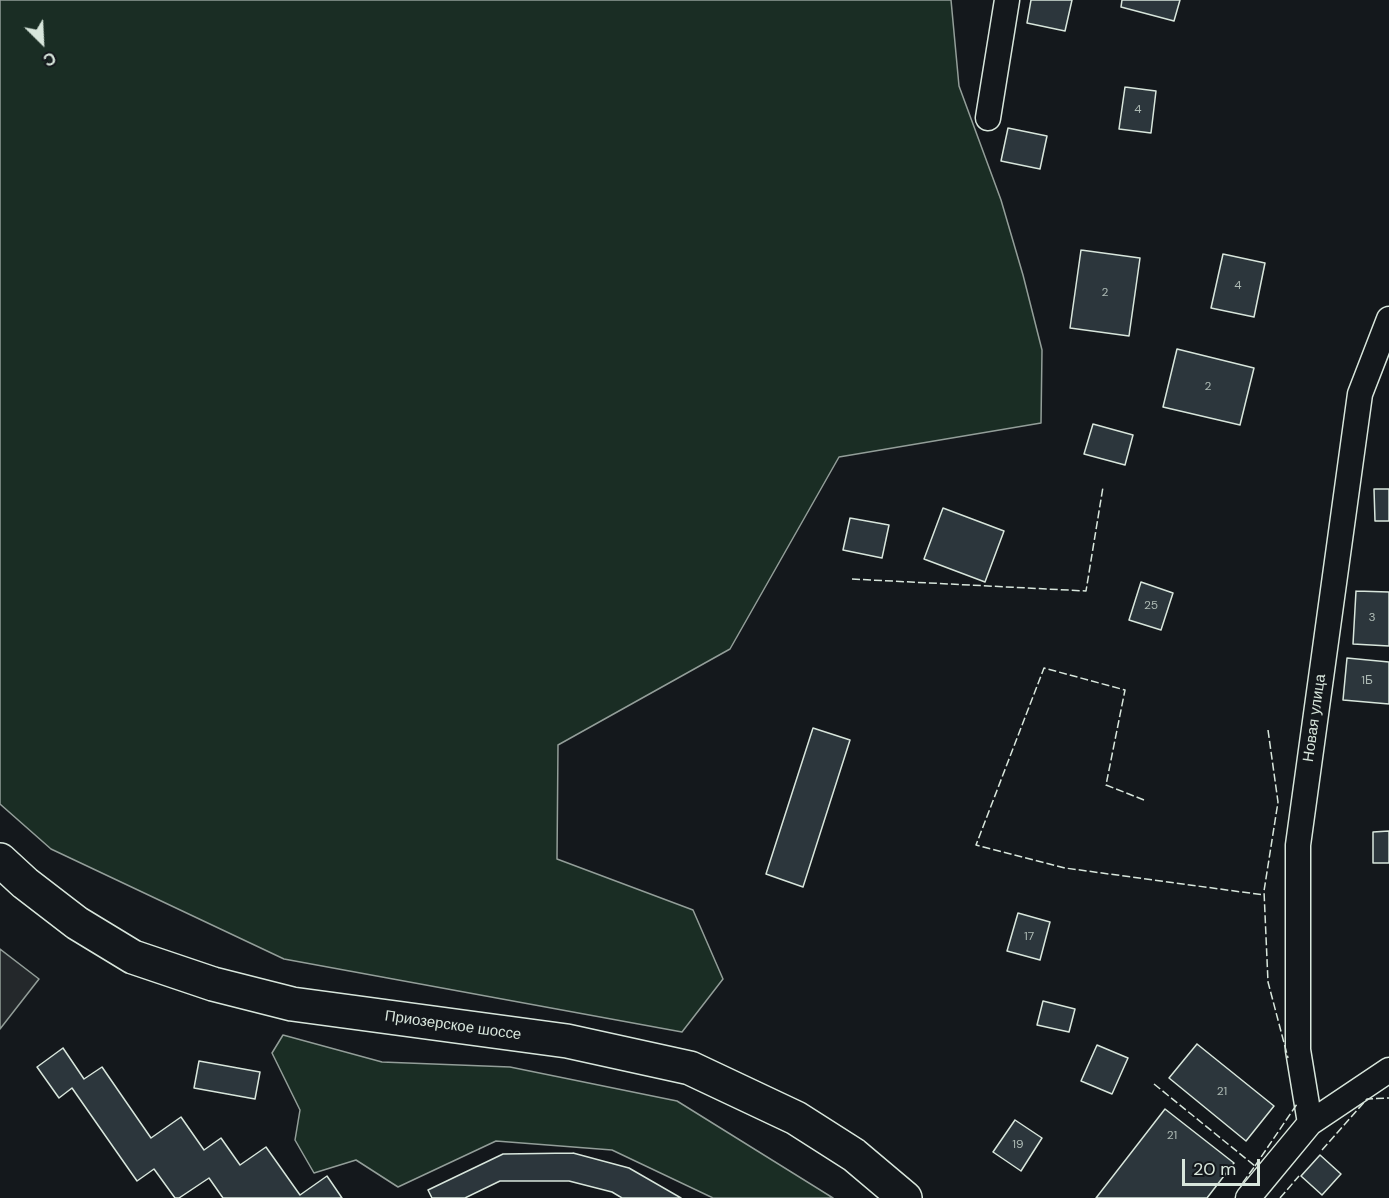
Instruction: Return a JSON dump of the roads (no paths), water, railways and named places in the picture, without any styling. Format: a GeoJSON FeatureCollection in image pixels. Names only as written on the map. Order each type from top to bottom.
{"type":"FeatureCollection","features":[{"type":"Feature","properties":{"kind":"main road","name":"Приозерское шоссе"},"geometry":{"type":"LineString","coordinates":[[0,860],[25,883],[77,923],[133,957],[213,984],[292,1004],[567,1041],[690,1068],[796,1118],[854,1155],[905,1198]]}},
{"type":"Feature","properties":{"kind":"street"},"geometry":{"type":"LineString","coordinates":[[988,118],[1007,0]]}},
{"type":"Feature","properties":{"kind":"street","name":"Новая улица"},"geometry":{"type":"LineString","coordinates":[[1310,1123],[1298,1050],[1298,845],[1360,394],[1389,319]]}},
{"type":"Feature","properties":{"kind":"street"},"geometry":{"type":"LineString","coordinates":[[1248,1198],[1310,1123],[1389,1070]]}}]}
